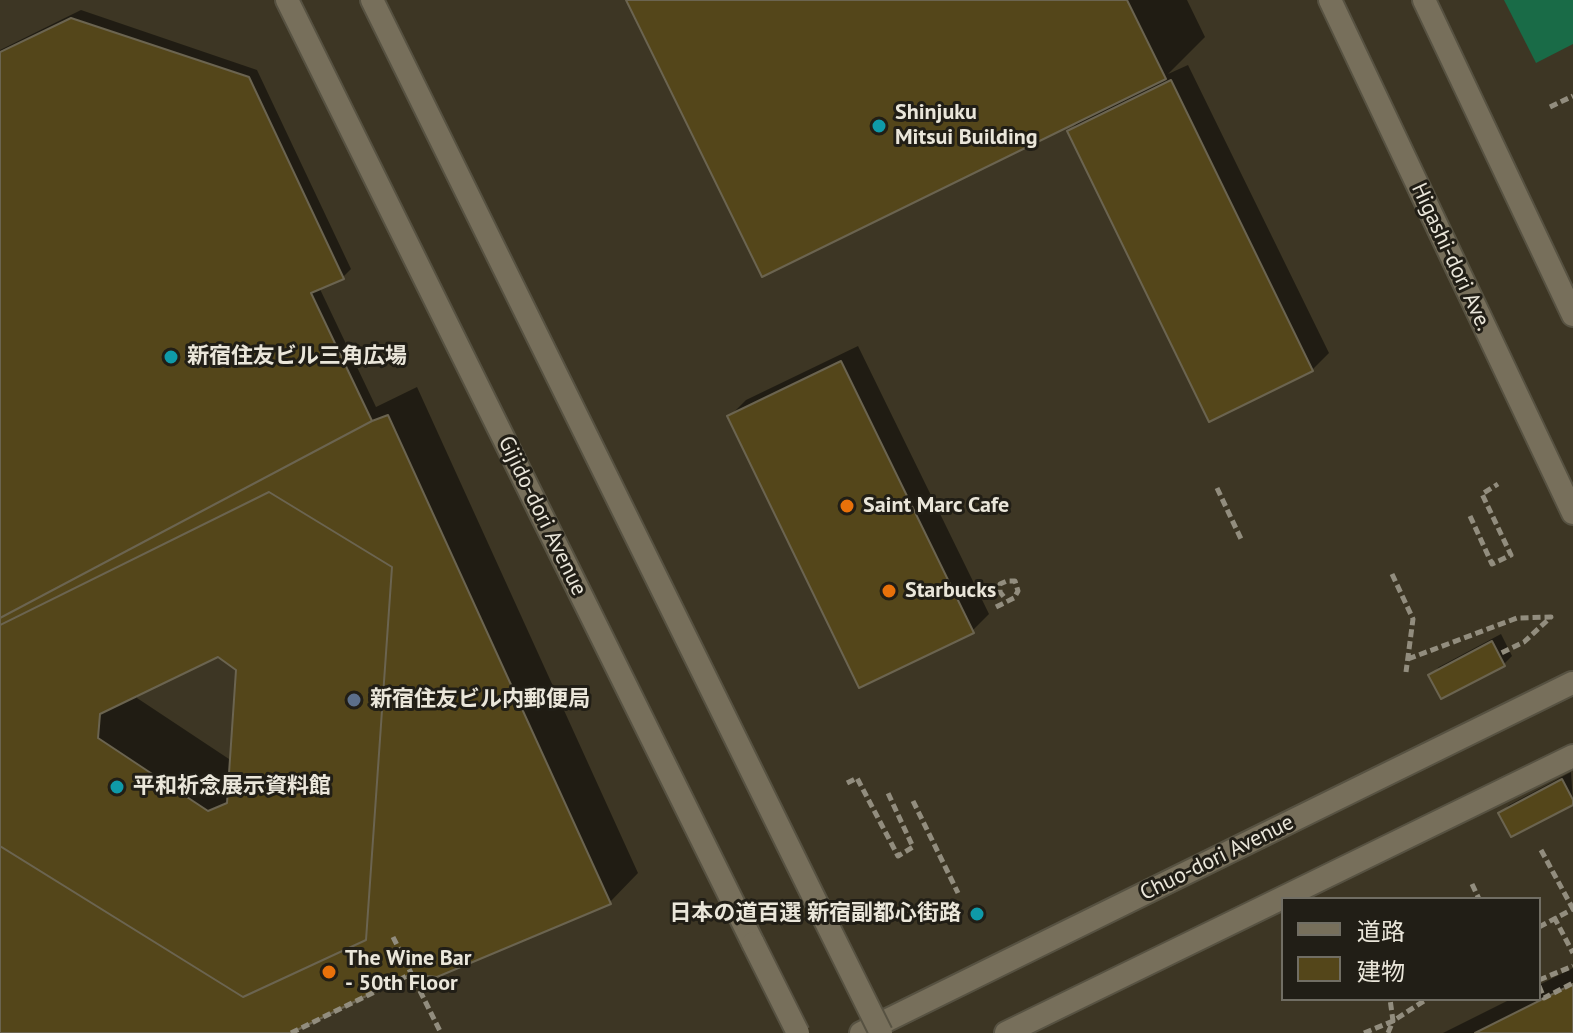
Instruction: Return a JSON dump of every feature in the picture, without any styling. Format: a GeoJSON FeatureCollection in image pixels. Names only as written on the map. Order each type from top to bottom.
{"type":"FeatureCollection","features":[{"type":"Feature","properties":{"kind":"main road","name":"Gijido-dori Avenue"},"geometry":{"type":"LineString","coordinates":[[287,0],[798,1033]]}},
{"type":"Feature","properties":{"kind":"main road"},"geometry":{"type":"LineString","coordinates":[[372,0],[881,1033]]}},
{"type":"Feature","properties":{"kind":"main road","name":"Higashi-dori Ave."},"geometry":{"type":"LineString","coordinates":[[1330,0],[1573,513]]}},
{"type":"Feature","properties":{"kind":"main road"},"geometry":{"type":"LineString","coordinates":[[1424,0],[1573,315]]}},
{"type":"Feature","properties":{"kind":"main road","name":"Chuo-dori Avenue"},"geometry":{"type":"LineString","coordinates":[[861,1033],[1572,683]]}},
{"type":"Feature","properties":{"kind":"main road"},"geometry":{"type":"LineString","coordinates":[[1284,897],[1573,756]]}},
{"type":"Feature","properties":{"kind":"main road"},"geometry":{"type":"LineString","coordinates":[[1006,1033],[1281,899]]}},
{"type":"Feature","properties":{"kind":"path"},"geometry":{"type":"LineString","coordinates":[[1550,107],[1573,96]]}},
{"type":"Feature","properties":{"kind":"path"},"geometry":{"type":"LineString","coordinates":[[1470,516],[1492,564],[1511,555],[1482,494],[1498,484]]}},
{"type":"Feature","properties":{"kind":"path"},"geometry":{"type":"LineString","coordinates":[[1217,488],[1241,539]]}},
{"type":"Feature","properties":{"kind":"path"},"geometry":{"type":"LineString","coordinates":[[1392,574],[1413,619],[1406,672]]}},
{"type":"Feature","properties":{"kind":"path"},"geometry":{"type":"LineString","coordinates":[[996,607],[1014,598],[1018,591],[1015,581],[1000,584],[1004,597]]}},
{"type":"Feature","properties":{"kind":"path"},"geometry":{"type":"LineString","coordinates":[[1408,659],[1517,618],[1551,617],[1524,642],[1499,654]]}},
{"type":"Feature","properties":{"kind":"path"},"geometry":{"type":"LineString","coordinates":[[847,783],[857,778],[898,856],[913,847],[887,791]]}},
{"type":"Feature","properties":{"kind":"path"},"geometry":{"type":"LineString","coordinates":[[913,801],[958,893]]}},
{"type":"Feature","properties":{"kind":"path"},"geometry":{"type":"LineString","coordinates":[[1541,850],[1573,909],[1541,926]]}},
{"type":"Feature","properties":{"kind":"path"},"geometry":{"type":"LineString","coordinates":[[1472,884],[1478,897]]}},
{"type":"Feature","properties":{"kind":"path"},"geometry":{"type":"LineString","coordinates":[[1554,917],[1573,953]]}},
{"type":"Feature","properties":{"kind":"path"},"geometry":{"type":"LineString","coordinates":[[393,937],[441,1033]]}},
{"type":"Feature","properties":{"kind":"path"},"geometry":{"type":"LineString","coordinates":[[1541,979],[1573,966]]}},
{"type":"Feature","properties":{"kind":"path"},"geometry":{"type":"LineString","coordinates":[[291,1033],[411,974]]}},
{"type":"Feature","properties":{"kind":"path"},"geometry":{"type":"LineString","coordinates":[[1541,991],[1544,998],[1573,983]]}},
{"type":"Feature","properties":{"kind":"path"},"geometry":{"type":"LineString","coordinates":[[1388,1033],[1393,1021],[1390,1001]]}},
{"type":"Feature","properties":{"kind":"path"},"geometry":{"type":"LineString","coordinates":[[1364,1033],[1393,1021],[1424,1001]]}},
{"type":"Feature","properties":{"kind":"green space"},"geometry":{"type":"Polygon","coordinates":[[[1504,0],[1573,0],[1573,44],[1536,63],[1504,0]]]}},
{"type":"Feature","properties":{"kind":"building","name":"Shinjuku Mitsui Building"},"geometry":{"type":"Polygon","coordinates":[[[626,0],[1127,0],[1166,79],[762,277],[626,0]]]}},
{"type":"Feature","properties":{"kind":"building","name":"新宿住友ビル三角広場"},"geometry":{"type":"Polygon","coordinates":[[[71,18],[249,77],[344,279],[311,293],[372,421],[0,618],[0,52],[71,18]]]}},
{"type":"Feature","properties":{"kind":"building"},"geometry":{"type":"Polygon","coordinates":[[[1171,80],[1313,371],[1209,422],[1067,131],[1171,80]]]}},
{"type":"Feature","properties":{"kind":"building"},"geometry":{"type":"Polygon","coordinates":[[[841,361],[974,633],[859,688],[727,416],[841,361]]]}},
{"type":"Feature","properties":{"kind":"building","name":"新宿住友ビル三角広場"},"geometry":{"type":"Polygon","coordinates":[[[388,415],[611,904],[437,977],[411,974],[291,1033],[0,1033],[0,846],[243,997],[366,940],[392,567],[269,492],[0,625],[0,618],[388,415]]]}},
{"type":"Feature","properties":{"kind":"building"},"geometry":{"type":"Polygon","coordinates":[[[269,492],[392,567],[366,940],[243,997],[0,846],[0,625],[269,492]],[[218,657],[100,714],[98,738],[208,811],[227,803],[236,670],[218,657]]]}},
{"type":"Feature","properties":{"kind":"building"},"geometry":{"type":"Polygon","coordinates":[[[1492,641],[1505,666],[1441,699],[1428,675],[1492,641]]]}},
{"type":"Feature","properties":{"kind":"building"},"geometry":{"type":"Polygon","coordinates":[[[1562,779],[1573,805],[1511,837],[1498,813],[1562,779]]]}},
{"type":"Feature","properties":{"kind":"building"},"geometry":{"type":"Polygon","coordinates":[[[1573,984],[1573,1033],[1475,1033],[1541,1001],[1573,984]]]}},
{"type":"Feature","properties":{"kind":"place","name":"Shinjuku Mitsui Building"},"geometry":{"type":"Point","coordinates":[879,126]}},
{"type":"Feature","properties":{"kind":"place","name":"新宿住友ビル三角広場"},"geometry":{"type":"Point","coordinates":[171,357]}},
{"type":"Feature","properties":{"kind":"place","name":"Saint Marc Cafe"},"geometry":{"type":"Point","coordinates":[847,506]}},
{"type":"Feature","properties":{"kind":"place","name":"Starbucks"},"geometry":{"type":"Point","coordinates":[889,591]}},
{"type":"Feature","properties":{"kind":"place","name":"新宿住友ビル内郵便局"},"geometry":{"type":"Point","coordinates":[354,700]}},
{"type":"Feature","properties":{"kind":"place","name":"平和祈念展示資料館"},"geometry":{"type":"Point","coordinates":[117,787]}},
{"type":"Feature","properties":{"kind":"place","name":"日本の道百選 新宿副都心街路"},"geometry":{"type":"Point","coordinates":[977,914]}},
{"type":"Feature","properties":{"kind":"place","name":"The Wine Bar - 50th Floor"},"geometry":{"type":"Point","coordinates":[329,972]}}]}
